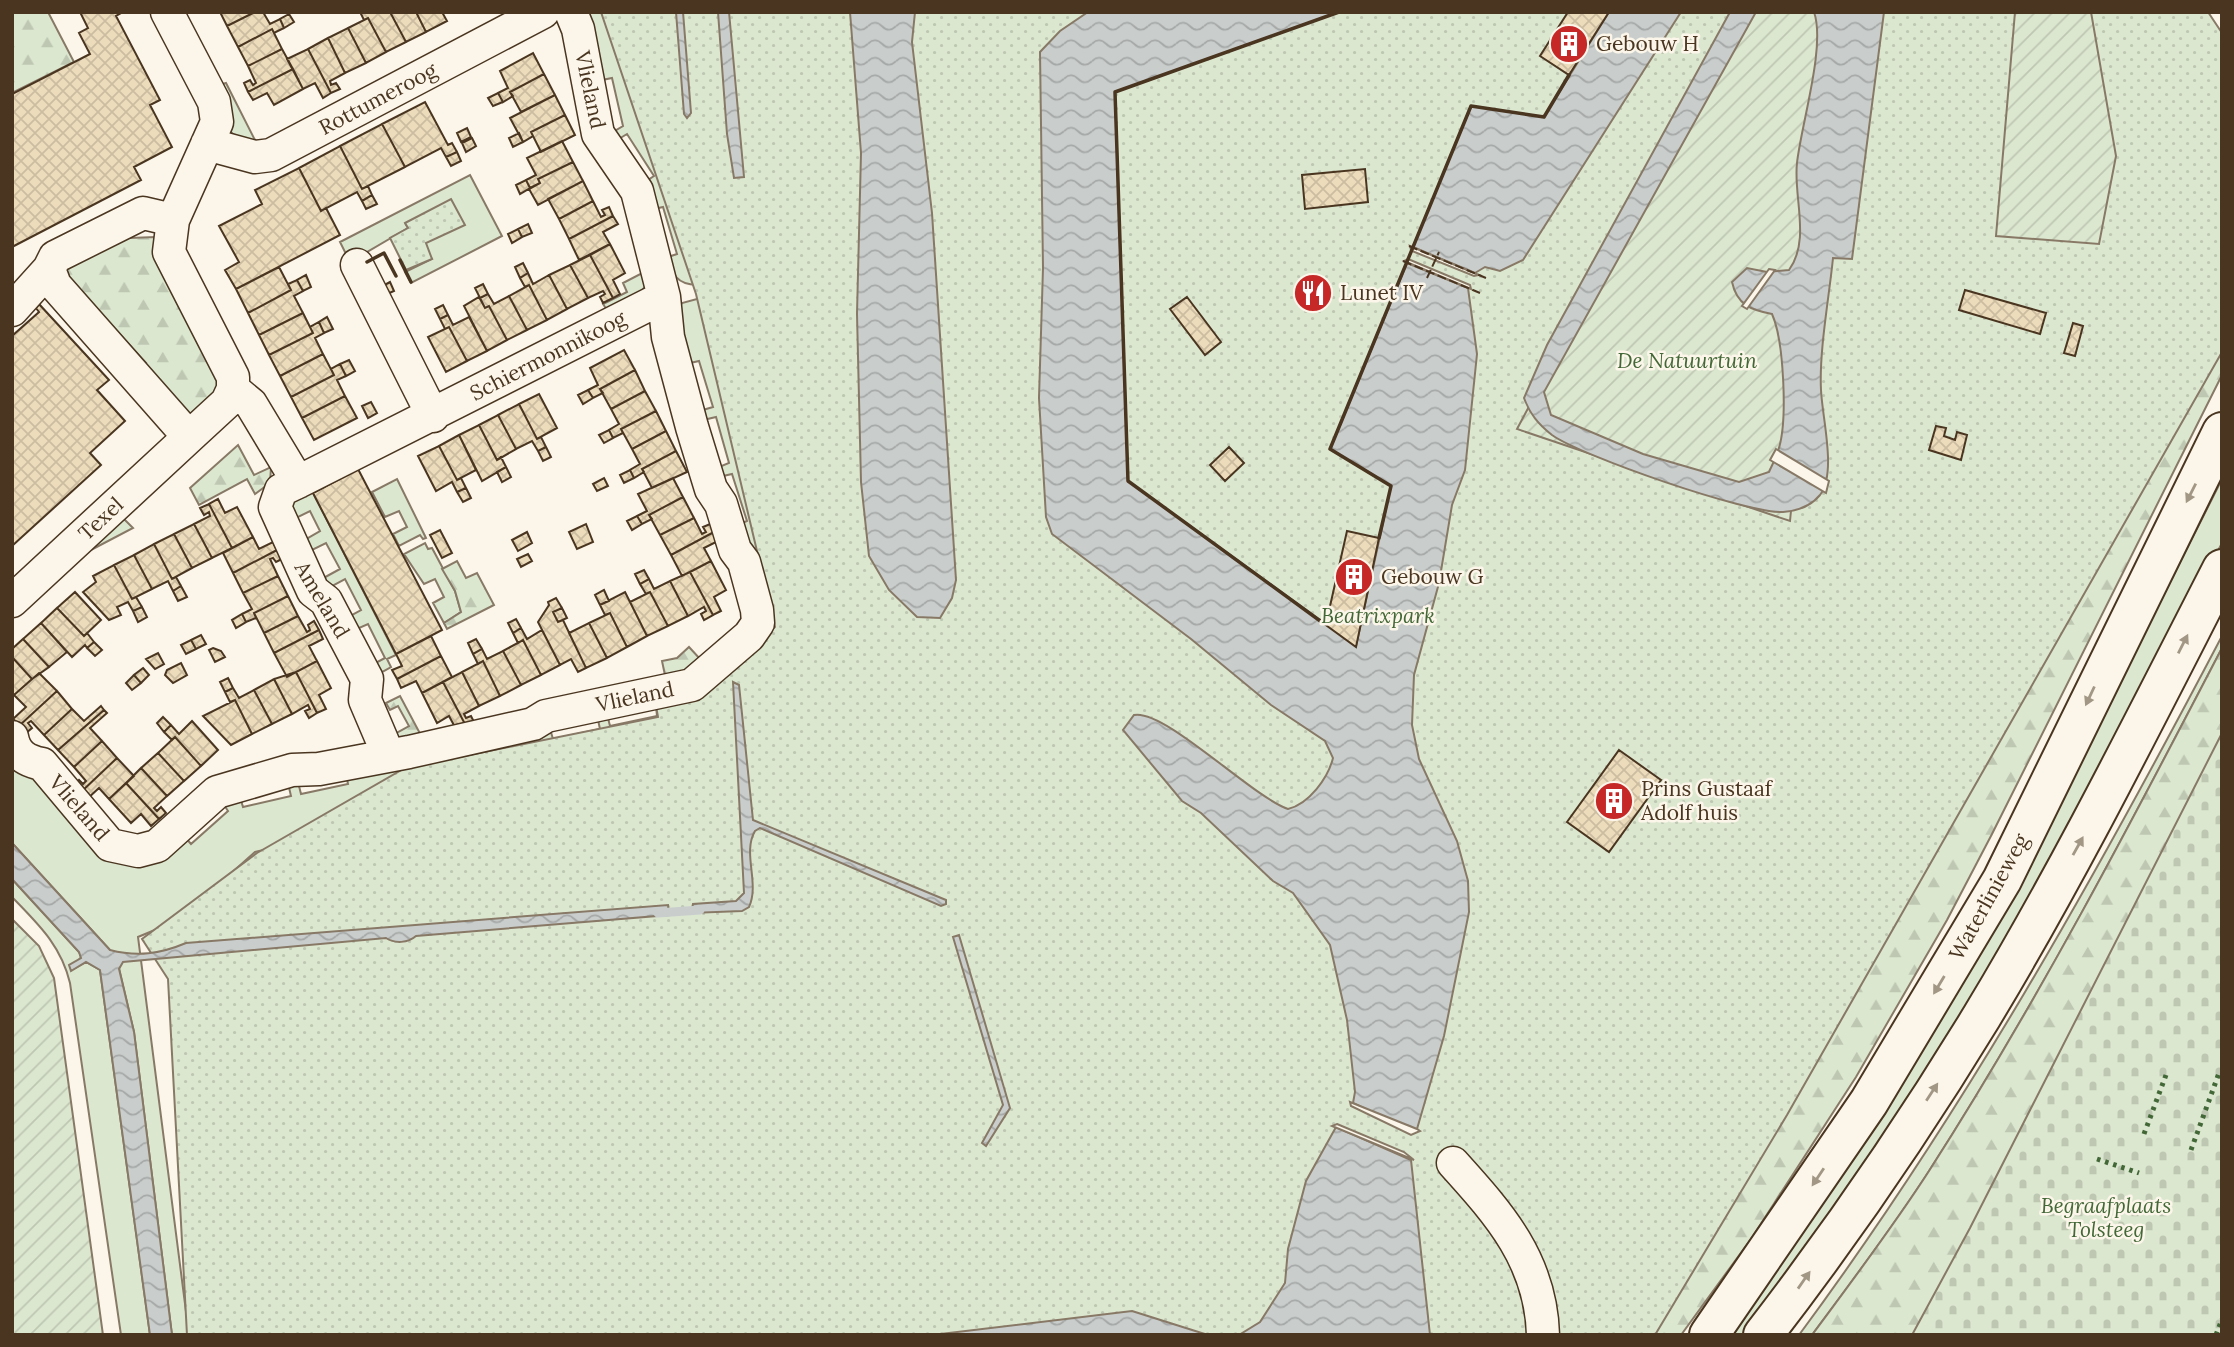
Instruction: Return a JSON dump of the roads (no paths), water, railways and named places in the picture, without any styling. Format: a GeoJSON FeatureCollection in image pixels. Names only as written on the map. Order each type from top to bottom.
{"type":"FeatureCollection","features":[{"type":"Feature","properties":{"kind":"main road","name":"Waterlinieweg"},"geometry":{"type":"LineString","coordinates":[[1709,1335],[1868,1102],[2002,880],[2222,432]]}},
{"type":"Feature","properties":{"kind":"main road"},"geometry":{"type":"LineString","coordinates":[[1763,1335],[1902,1140],[1982,1016],[2079,845],[2222,569]]}},
{"type":"Feature","properties":{"kind":"street"},"geometry":{"type":"LineString","coordinates":[[49,269],[55,285],[189,437],[227,402],[233,389],[233,377],[169,252],[173,220],[212,133],[214,102],[167,12]]}},
{"type":"Feature","properties":{"kind":"street","name":"Rottumeroog"},"geometry":{"type":"LineString","coordinates":[[212,133],[255,157],[271,155],[543,12]]}},
{"type":"Feature","properties":{"kind":"street","name":"Vlieland"},"geometry":{"type":"LineString","coordinates":[[12,737],[14,747],[20,755],[29,761],[42,764],[110,845],[138,851],[157,846],[217,792],[292,770],[319,769],[533,724],[546,716],[692,685],[749,636],[758,623],[744,562],[735,550],[721,504],[711,489],[696,439],[668,337],[664,297],[637,191],[598,134],[578,30],[571,12]]}},
{"type":"Feature","properties":{"kind":"street"},"geometry":{"type":"LineString","coordinates":[[12,310],[49,269],[55,257],[143,213],[173,220]]}},
{"type":"Feature","properties":{"kind":"street"},"geometry":{"type":"LineString","coordinates":[[357,265],[433,416]]}},
{"type":"Feature","properties":{"kind":"street","name":"Schiermonnikoog"},"geometry":{"type":"LineString","coordinates":[[298,482],[664,297]]}},
{"type":"Feature","properties":{"kind":"street"},"geometry":{"type":"LineString","coordinates":[[233,389],[251,404],[298,482]]}},
{"type":"Feature","properties":{"kind":"street","name":"Texel"},"geometry":{"type":"LineString","coordinates":[[12,601],[189,437]]}},
{"type":"Feature","properties":{"kind":"street","name":"Ameland"},"geometry":{"type":"LineString","coordinates":[[298,482],[281,490],[275,507],[313,591],[327,601],[367,679],[365,700],[388,754]]}},
{"type":"Feature","properties":{"kind":"street"},"geometry":{"type":"LineString","coordinates":[[1453,1163],[1516,1239],[1533,1279],[1542,1335]]}},
{"type":"Feature","properties":{"kind":"water"},"geometry":{"type":"Polygon","coordinates":[[[676,12],[683,12],[691,113],[687,118],[684,114],[676,12]]]}},
{"type":"Feature","properties":{"kind":"water"},"geometry":{"type":"Polygon","coordinates":[[[718,12],[729,12],[744,177],[734,178],[727,134],[718,12]]]}},
{"type":"Feature","properties":{"kind":"water"},"geometry":{"type":"Polygon","coordinates":[[[850,12],[915,12],[912,42],[932,213],[956,580],[952,598],[940,618],[917,617],[889,590],[869,556],[861,482],[857,314],[861,153],[850,12]]]}},
{"type":"Feature","properties":{"kind":"water"},"geometry":{"type":"Polygon","coordinates":[[[1088,12],[1339,12],[1115,92],[1128,481],[1356,646],[1391,486],[1330,449],[1407,263],[1468,288],[1477,354],[1465,470],[1452,505],[1439,583],[1414,675],[1412,725],[1419,759],[1457,841],[1468,881],[1469,912],[1444,1036],[1417,1129],[1412,1131],[1353,1103],[1355,1092],[1347,1020],[1330,945],[1293,893],[1273,881],[1201,813],[1182,801],[1123,730],[1134,715],[1148,717],[1166,725],[1253,788],[1288,809],[1310,796],[1327,774],[1333,758],[1325,741],[1271,705],[1191,639],[1052,534],[1046,517],[1039,398],[1043,268],[1040,52],[1060,31],[1088,12]]]}},
{"type":"Feature","properties":{"kind":"water"},"geometry":{"type":"Polygon","coordinates":[[[1609,12],[1681,12],[1523,260],[1500,271],[1485,267],[1475,273],[1413,247],[1471,106],[1544,117],[1609,12]]]}},
{"type":"Feature","properties":{"kind":"water"},"geometry":{"type":"Polygon","coordinates":[[[1730,12],[1756,12],[1544,392],[1551,415],[1643,454],[1739,482],[1769,472],[1781,438],[1784,402],[1782,362],[1776,326],[1772,314],[1758,311],[1741,301],[1732,282],[1747,268],[1767,272],[1789,270],[1799,245],[1800,218],[1796,176],[1815,65],[1817,27],[1814,12],[1884,12],[1852,259],[1833,258],[1821,359],[1821,390],[1828,459],[1825,485],[1820,495],[1812,502],[1783,512],[1736,504],[1702,494],[1595,456],[1552,435],[1535,418],[1524,398],[1547,345],[1730,12]]]}},
{"type":"Feature","properties":{"kind":"water"},"geometry":{"type":"Polygon","coordinates":[[[733,682],[739,685],[753,820],[946,900],[946,904],[941,906],[760,828],[755,831],[751,840],[753,888],[749,907],[742,911],[691,913],[693,904],[736,901],[744,893],[733,682]]]}},
{"type":"Feature","properties":{"kind":"water"},"geometry":{"type":"Polygon","coordinates":[[[12,843],[110,950],[139,954],[167,950],[186,943],[668,905],[669,915],[416,936],[401,942],[386,938],[123,962],[119,969],[134,1032],[172,1335],[150,1335],[100,970],[86,962],[71,971],[69,965],[81,958],[79,952],[12,879],[12,843]]]}},
{"type":"Feature","properties":{"kind":"water"},"geometry":{"type":"Polygon","coordinates":[[[959,935],[1010,1108],[986,1146],[982,1143],[1003,1105],[953,937],[959,935]]]}},
{"type":"Feature","properties":{"kind":"water"},"geometry":{"type":"Polygon","coordinates":[[[1336,1127],[1411,1160],[1430,1335],[1239,1335],[1260,1322],[1285,1283],[1288,1249],[1306,1181],[1336,1127]]]}},
{"type":"Feature","properties":{"kind":"water"},"geometry":{"type":"Polygon","coordinates":[[[1132,1311],[1208,1335],[932,1335],[1132,1311]]]}},
{"type":"Feature","properties":{"kind":"waterway"},"geometry":{"type":"LineString","coordinates":[[658,913],[700,910]]}},
{"type":"Feature","properties":{"kind":"place","name":"Gebouw H"},"geometry":{"type":"Point","coordinates":[1569,44]}},
{"type":"Feature","properties":{"kind":"place","name":"Lunet IV"},"geometry":{"type":"Point","coordinates":[1313,293]}},
{"type":"Feature","properties":{"kind":"place","name":"Gebouw G"},"geometry":{"type":"Point","coordinates":[1354,577]}},
{"type":"Feature","properties":{"kind":"place","name":"Prins Gustaaf Adolf huis"},"geometry":{"type":"Point","coordinates":[1614,801]}},
{"type":"Feature","properties":{"kind":"park label","name":"De Natuurtuin"},"geometry":{"type":"Point","coordinates":[1687,361]}},
{"type":"Feature","properties":{"kind":"park label","name":"Beatrixpark"},"geometry":{"type":"Point","coordinates":[1378,616]}},
{"type":"Feature","properties":{"kind":"park label","name":"Begraafplaats Tolsteeg"},"geometry":{"type":"Point","coordinates":[2106,1218]}}]}
